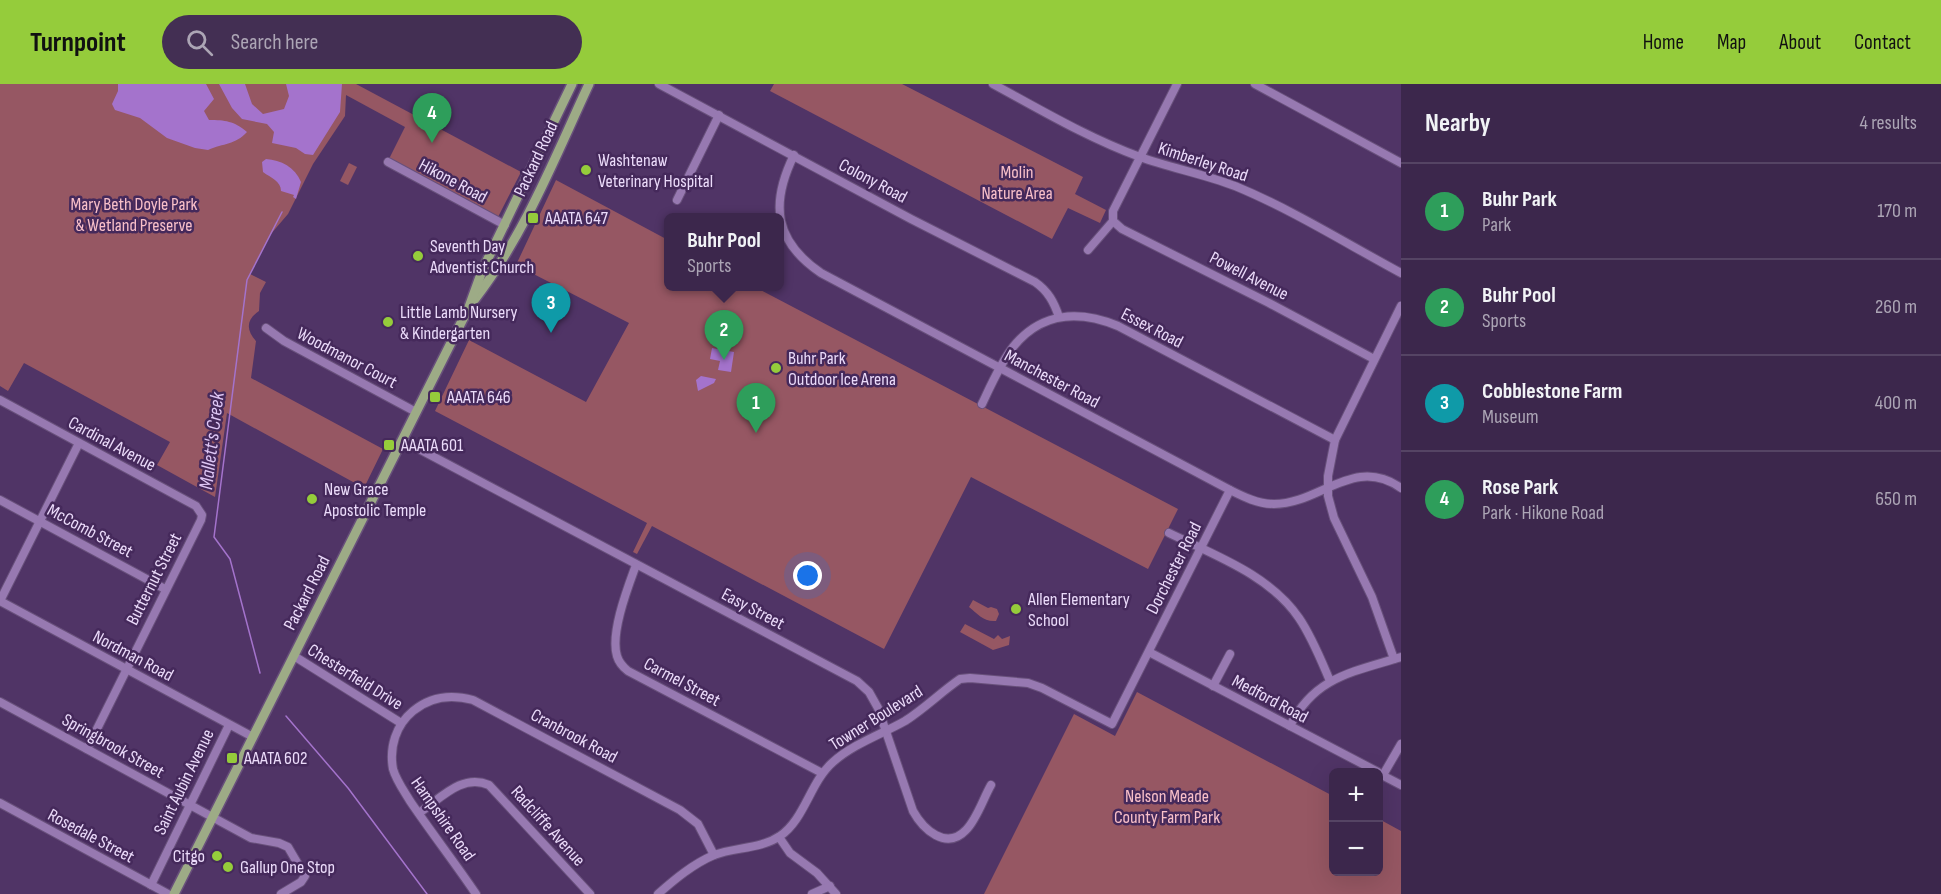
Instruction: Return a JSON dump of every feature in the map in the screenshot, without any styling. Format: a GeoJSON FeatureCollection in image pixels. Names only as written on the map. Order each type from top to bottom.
{"type":"FeatureCollection","features":[{"type":"Feature","properties":{"kind":"main road","name":"Packard Road"},"geometry":{"type":"LineString","coordinates":[[174,894],[469,307],[482,271],[572,84]]}},
{"type":"Feature","properties":{"kind":"main road","name":"Packard Road"},"geometry":{"type":"LineString","coordinates":[[469,307],[510,248],[589,84]]}},
{"type":"Feature","properties":{"kind":"main road"},"geometry":{"type":"LineString","coordinates":[[545,178],[539,178],[536,172],[549,141],[553,124]]}},
{"type":"Feature","properties":{"kind":"main road"},"geometry":{"type":"LineString","coordinates":[[510,248],[502,251],[500,246],[519,207],[524,185]]}},
{"type":"Feature","properties":{"kind":"street","name":"Colony Road"},"geometry":{"type":"LineString","coordinates":[[659,84],[1035,282],[1050,296],[1059,317]]}},
{"type":"Feature","properties":{"kind":"street","name":"Kimberley Road"},"geometry":{"type":"LineString","coordinates":[[993,84],[1086,134],[1140,157],[1235,186],[1401,273]]}},
{"type":"Feature","properties":{"kind":"street"},"geometry":{"type":"LineString","coordinates":[[1088,250],[1113,220],[1113,211],[1177,84]]}},
{"type":"Feature","properties":{"kind":"street"},"geometry":{"type":"LineString","coordinates":[[1255,84],[1401,163]]}},
{"type":"Feature","properties":{"kind":"street"},"geometry":{"type":"LineString","coordinates":[[677,200],[719,115]]}},
{"type":"Feature","properties":{"kind":"street","name":"Manchester Road"},"geometry":{"type":"LineString","coordinates":[[779,213],[782,179],[794,155]]}},
{"type":"Feature","properties":{"kind":"street","name":"Hikone Road"},"geometry":{"type":"LineString","coordinates":[[388,162],[505,225]]}},
{"type":"Feature","properties":{"kind":"street","name":"Powell Avenue"},"geometry":{"type":"LineString","coordinates":[[1113,220],[1122,229],[1374,359]]}},
{"type":"Feature","properties":{"kind":"street","name":"Manchester Road"},"geometry":{"type":"LineString","coordinates":[[784,234],[801,258],[820,273],[1230,490],[1253,500],[1274,504],[1299,500],[1349,478],[1372,477],[1388,480],[1401,488]]}},
{"type":"Feature","properties":{"kind":"street"},"geometry":{"type":"LineString","coordinates":[[1290,726],[1305,701],[1319,687],[1330,681],[1398,658],[1335,518],[1328,496],[1328,487],[1330,460],[1335,440],[1401,306]]}},
{"type":"Feature","properties":{"kind":"street","name":"Essex Road"},"geometry":{"type":"LineString","coordinates":[[982,404],[1013,347],[1032,329],[1059,317],[1082,316],[1099,318],[1118,326],[1335,440]]}},
{"type":"Feature","properties":{"kind":"street","name":"Woodmanor Court"},"geometry":{"type":"LineString","coordinates":[[266,328],[416,412]]}},
{"type":"Feature","properties":{"kind":"street","name":"Cardinal Avenue"},"geometry":{"type":"LineString","coordinates":[[0,400],[196,506],[200,510],[201,520]]}},
{"type":"Feature","properties":{"kind":"street","name":"Easy Street"},"geometry":{"type":"LineString","coordinates":[[402,440],[857,681],[875,700],[913,811],[924,827],[935,836],[951,838],[967,829],[991,784]]}},
{"type":"Feature","properties":{"kind":"street"},"geometry":{"type":"LineString","coordinates":[[0,601],[79,443]]}},
{"type":"Feature","properties":{"kind":"street","name":"Dorchester Road"},"geometry":{"type":"LineString","coordinates":[[1112,724],[1230,490]]}},
{"type":"Feature","properties":{"kind":"street","name":"McComb Street"},"geometry":{"type":"LineString","coordinates":[[0,500],[165,589]]}},
{"type":"Feature","properties":{"kind":"street","name":"Butternut Street"},"geometry":{"type":"LineString","coordinates":[[87,749],[201,520]]}},
{"type":"Feature","properties":{"kind":"street"},"geometry":{"type":"LineString","coordinates":[[1169,533],[1261,580],[1289,605],[1307,630],[1330,681]]}},
{"type":"Feature","properties":{"kind":"street","name":"Carmel Street"},"geometry":{"type":"LineString","coordinates":[[636,565],[627,588],[616,640],[618,658],[622,666],[822,773]]}},
{"type":"Feature","properties":{"kind":"street","name":"Nordman Road"},"geometry":{"type":"LineString","coordinates":[[0,601],[253,737]]}},
{"type":"Feature","properties":{"kind":"street","name":"Medford Road"},"geometry":{"type":"LineString","coordinates":[[1149,652],[1370,768]]}},
{"type":"Feature","properties":{"kind":"street"},"geometry":{"type":"LineString","coordinates":[[1213,686],[1230,654]]}},
{"type":"Feature","properties":{"kind":"street","name":"Chesterfield Drive"},"geometry":{"type":"LineString","coordinates":[[294,656],[401,723]]}},
{"type":"Feature","properties":{"kind":"street","name":"Towner Boulevard"},"geometry":{"type":"LineString","coordinates":[[779,837],[797,816],[822,773],[843,754],[908,719],[960,679],[1020,681],[1034,685],[1112,724]]}},
{"type":"Feature","properties":{"kind":"street","name":"Cranbrook Road"},"geometry":{"type":"LineString","coordinates":[[401,723],[414,710],[435,699],[449,696],[473,700],[687,814],[698,824],[714,855]]}},
{"type":"Feature","properties":{"kind":"street","name":"Springbrook Street"},"geometry":{"type":"LineString","coordinates":[[0,702],[251,838],[279,843],[291,850],[305,876],[301,882],[281,894]]}},
{"type":"Feature","properties":{"kind":"street","name":"Hampshire Road"},"geometry":{"type":"LineString","coordinates":[[401,723],[393,747],[393,768],[396,777],[476,894]]}},
{"type":"Feature","properties":{"kind":"street","name":"Saint Aubin Avenue"},"geometry":{"type":"LineString","coordinates":[[151,885],[229,725]]}},
{"type":"Feature","properties":{"kind":"street"},"geometry":{"type":"LineString","coordinates":[[1383,769],[1401,744]]}},
{"type":"Feature","properties":{"kind":"street","name":"Medford Road"},"geometry":{"type":"LineString","coordinates":[[1383,775],[1401,784]]}},
{"type":"Feature","properties":{"kind":"street","name":"Radcliffe Avenue"},"geometry":{"type":"LineString","coordinates":[[419,813],[459,785],[474,781],[489,785],[590,894]]}},
{"type":"Feature","properties":{"kind":"street","name":"Rosedale Street"},"geometry":{"type":"LineString","coordinates":[[0,803],[168,894]]}},
{"type":"Feature","properties":{"kind":"street"},"geometry":{"type":"LineString","coordinates":[[658,894],[691,867],[714,855],[761,845],[779,837],[790,853],[812,868],[836,894]]}},
{"type":"Feature","properties":{"kind":"street"},"geometry":{"type":"LineString","coordinates":[[812,894],[830,886]]}},
{"type":"Feature","properties":{"kind":"green space","name":"Mary Beth Doyle Park & Wetland Preserve"},"geometry":{"type":"Polygon","coordinates":[[[0,84],[356,84],[521,172],[498,217],[389,159],[405,127],[346,95],[345,116],[313,164],[288,214],[270,235],[250,274],[266,282],[260,293],[259,311],[249,325],[250,333],[256,341],[251,378],[383,449],[364,488],[227,413],[215,497],[157,465],[170,442],[24,363],[8,391],[0,386],[0,84]]]}},
{"type":"Feature","properties":{"kind":"green space","name":"Molin Nature Area"},"geometry":{"type":"Polygon","coordinates":[[[774,84],[902,84],[1083,177],[1075,194],[1106,210],[1100,223],[1068,208],[1052,239],[770,91],[774,84]]]}},
{"type":"Feature","properties":{"kind":"green space"},"geometry":{"type":"Polygon","coordinates":[[[349,163],[357,167],[348,185],[340,181],[349,163]]]}},
{"type":"Feature","properties":{"kind":"green space"},"geometry":{"type":"Polygon","coordinates":[[[556,180],[664,238],[664,291],[763,291],[1178,509],[1148,569],[971,477],[884,649],[652,526],[637,554],[633,552],[647,523],[435,411],[469,340],[586,402],[629,323],[516,265],[556,180]]]}},
{"type":"Feature","properties":{"kind":"green space"},"geometry":{"type":"Polygon","coordinates":[[[973,600],[988,608],[997,609],[999,614],[996,621],[984,619],[969,607],[973,600]]]}},
{"type":"Feature","properties":{"kind":"green space"},"geometry":{"type":"Polygon","coordinates":[[[965,624],[994,639],[998,635],[1002,639],[1010,636],[1009,645],[993,650],[960,632],[965,624]]]}},
{"type":"Feature","properties":{"kind":"green space","name":"Nelson Meade County Farm Park"},"geometry":{"type":"Polygon","coordinates":[[[1137,692],[1329,794],[1329,876],[1383,876],[1383,821],[1401,831],[1401,894],[984,894],[1074,714],[1115,736],[1137,692]]]}},
{"type":"Feature","properties":{"kind":"shaded area"},"geometry":{"type":"Polygon","coordinates":[[[118,84],[206,84],[214,99],[204,111],[209,120],[229,122],[247,132],[234,142],[208,150],[167,138],[140,118],[115,110],[112,104],[118,91],[118,84]]]}},
{"type":"Feature","properties":{"kind":"shaded area"},"geometry":{"type":"Polygon","coordinates":[[[219,84],[245,84],[252,104],[263,114],[284,109],[289,96],[286,84],[342,84],[340,112],[313,155],[305,154],[296,148],[272,143],[274,132],[267,124],[242,119],[232,108],[219,84]]]}},
{"type":"Feature","properties":{"kind":"shaded area"},"geometry":{"type":"Polygon","coordinates":[[[266,159],[282,163],[295,172],[301,182],[296,199],[294,195],[281,191],[277,182],[263,172],[262,162],[266,159]]]}},
{"type":"Feature","properties":{"kind":"shaded area"},"geometry":{"type":"Polygon","coordinates":[[[712,348],[734,352],[731,372],[718,370],[720,361],[710,359],[712,348]]]}},
{"type":"Feature","properties":{"kind":"shaded area"},"geometry":{"type":"Polygon","coordinates":[[[701,376],[716,379],[714,383],[698,391],[696,380],[701,376]]]}},
{"type":"Feature","properties":{"kind":"waterway","name":"Mallett's Creek"},"geometry":{"type":"LineString","coordinates":[[260,673],[230,559],[214,537],[247,280],[282,212]]}},
{"type":"Feature","properties":{"kind":"waterway","name":"Mallett's Creek"},"geometry":{"type":"LineString","coordinates":[[286,716],[348,788],[427,894]]}},
{"type":"Feature","properties":{"kind":"place","name":"Rose Park"},"geometry":{"type":"Point","coordinates":[432,143]}},
{"type":"Feature","properties":{"kind":"place","name":"Washtenaw Veterinary Hospital"},"geometry":{"type":"Point","coordinates":[586,170]}},
{"type":"Feature","properties":{"kind":"place","name":"AAATA 647"},"geometry":{"type":"Point","coordinates":[533,218]}},
{"type":"Feature","properties":{"kind":"place","name":"Seventh Day Adventist Church"},"geometry":{"type":"Point","coordinates":[418,256]}},
{"type":"Feature","properties":{"kind":"place","name":"Little Lamb Nursery & Kindergarten"},"geometry":{"type":"Point","coordinates":[388,322]}},
{"type":"Feature","properties":{"kind":"place","name":"Cobblestone Farm"},"geometry":{"type":"Point","coordinates":[551,333]}},
{"type":"Feature","properties":{"kind":"place","name":"Buhr Pool"},"geometry":{"type":"Point","coordinates":[724,360]}},
{"type":"Feature","properties":{"kind":"place","name":"Buhr Park Outdoor Ice Arena"},"geometry":{"type":"Point","coordinates":[776,368]}},
{"type":"Feature","properties":{"kind":"place","name":"AAATA 646"},"geometry":{"type":"Point","coordinates":[435,397]}},
{"type":"Feature","properties":{"kind":"place","name":"Buhr Park"},"geometry":{"type":"Point","coordinates":[756,433]}},
{"type":"Feature","properties":{"kind":"place","name":"AAATA 601"},"geometry":{"type":"Point","coordinates":[389,445]}},
{"type":"Feature","properties":{"kind":"place","name":"New Grace Apostolic Temple"},"geometry":{"type":"Point","coordinates":[312,499]}},
{"type":"Feature","properties":{"kind":"place","name":"Allen Elementary School"},"geometry":{"type":"Point","coordinates":[1016,609]}},
{"type":"Feature","properties":{"kind":"place","name":"AAATA 602"},"geometry":{"type":"Point","coordinates":[232,758]}},
{"type":"Feature","properties":{"kind":"place","name":"Citgo"},"geometry":{"type":"Point","coordinates":[217,856]}},
{"type":"Feature","properties":{"kind":"place","name":"Gallup One Stop"},"geometry":{"type":"Point","coordinates":[228,867]}}]}
